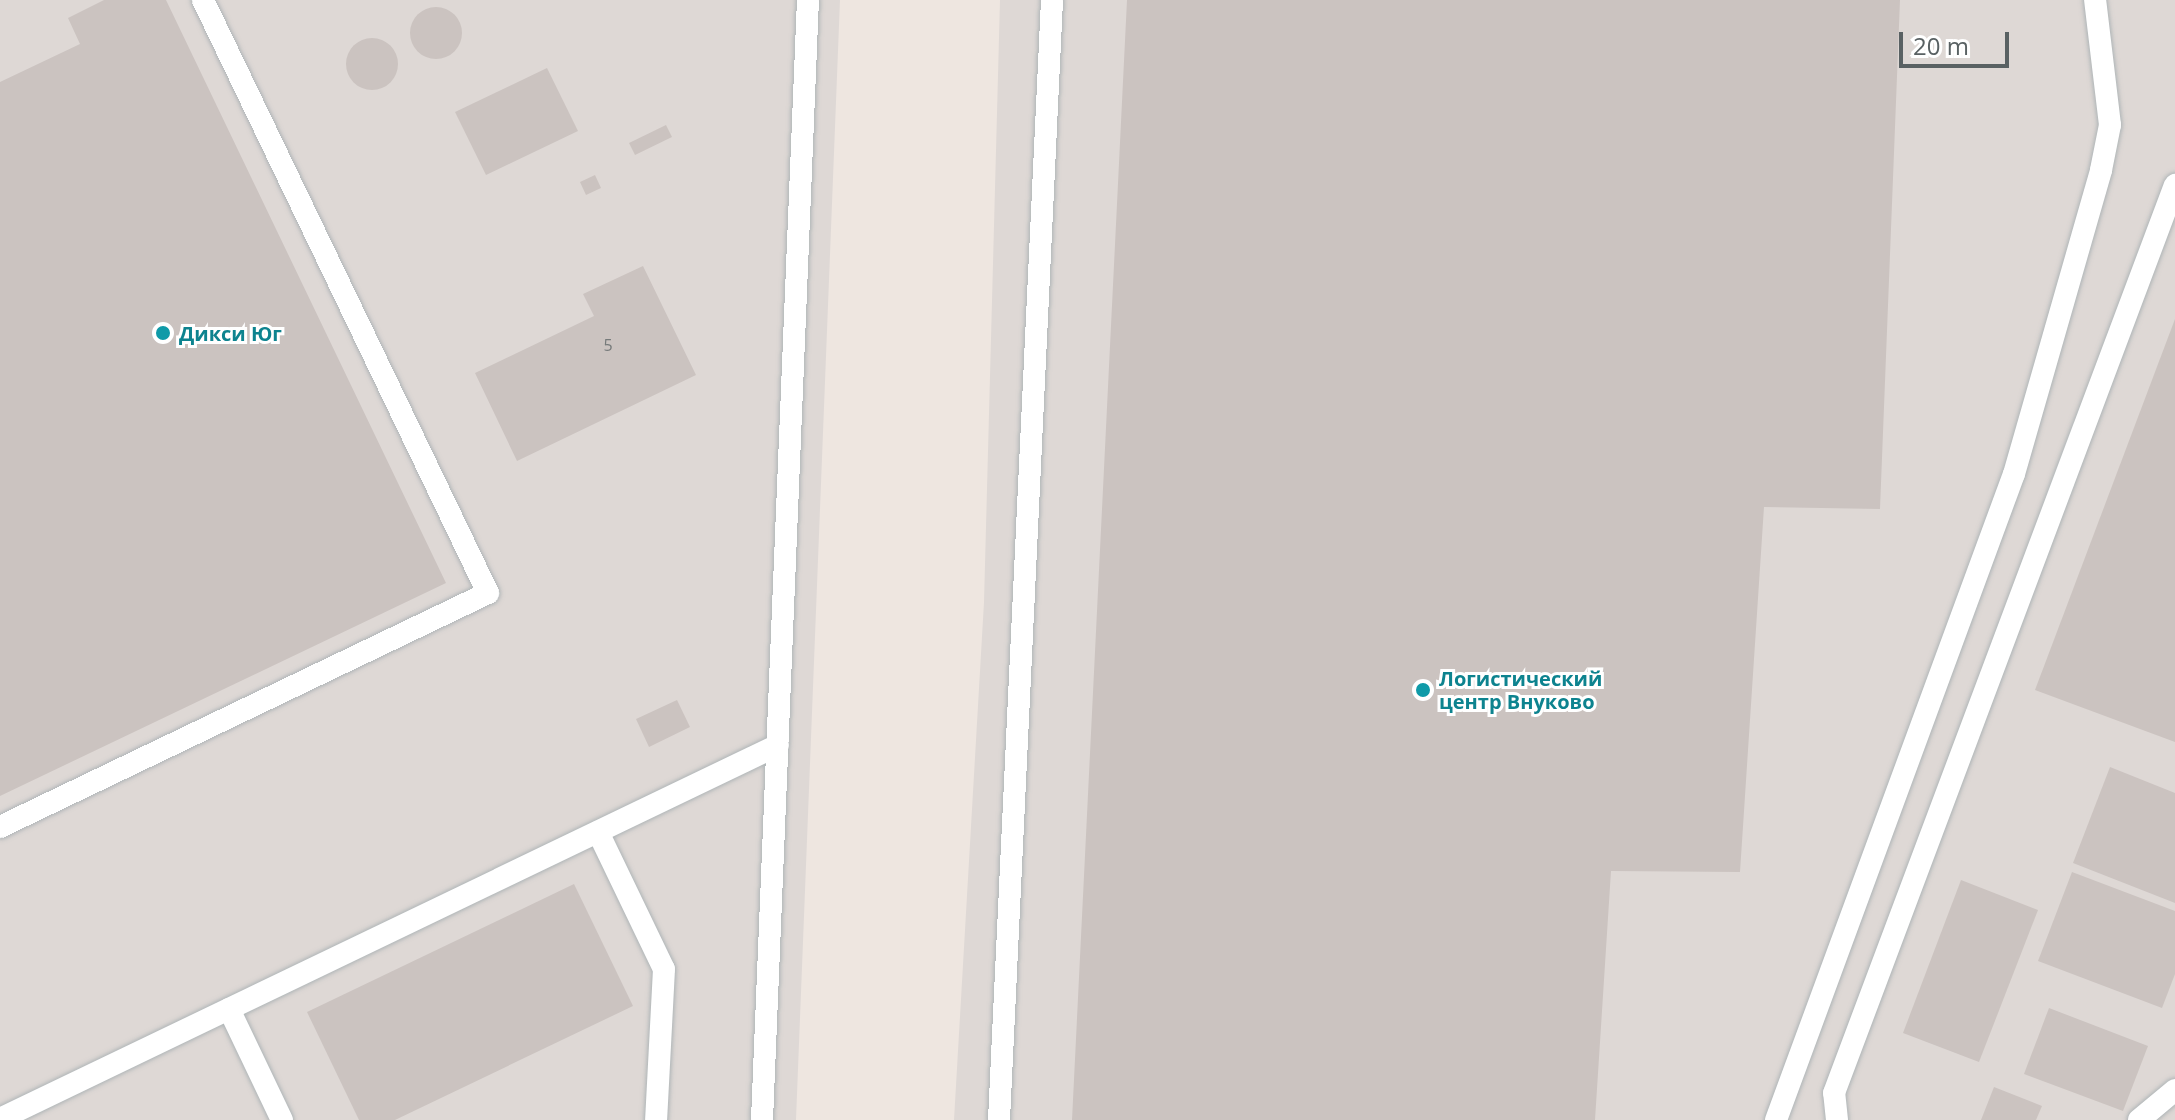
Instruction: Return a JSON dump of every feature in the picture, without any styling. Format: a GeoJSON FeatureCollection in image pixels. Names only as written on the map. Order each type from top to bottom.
{"type":"FeatureCollection","features":[{"type":"Feature","properties":{"kind":"lane"},"geometry":{"type":"LineString","coordinates":[[0,827],[488,593],[203,0]]}},
{"type":"Feature","properties":{"kind":"lane"},"geometry":{"type":"LineString","coordinates":[[762,1120],[808,0]]}},
{"type":"Feature","properties":{"kind":"lane"},"geometry":{"type":"LineString","coordinates":[[999,1120],[1052,0]]}},
{"type":"Feature","properties":{"kind":"lane"},"geometry":{"type":"LineString","coordinates":[[1776,1120],[2014,474],[2101,170],[2110,125],[2095,0]]}},
{"type":"Feature","properties":{"kind":"lane"},"geometry":{"type":"LineString","coordinates":[[1837,1120],[1834,1093],[2175,185]]}},
{"type":"Feature","properties":{"kind":"lane"},"geometry":{"type":"LineString","coordinates":[[0,1119],[778,745]]}},
{"type":"Feature","properties":{"kind":"lane"},"geometry":{"type":"LineString","coordinates":[[598,832],[664,969],[656,1120]]}},
{"type":"Feature","properties":{"kind":"lane"},"geometry":{"type":"LineString","coordinates":[[229,1009],[282,1120]]}},
{"type":"Feature","properties":{"kind":"lane"},"geometry":{"type":"LineString","coordinates":[[2139,1120],[2175,1090]]}},
{"type":"Feature","properties":{"kind":"shaded area"},"geometry":{"type":"Polygon","coordinates":[[[0,0],[840,0],[796,1120],[0,1120],[0,0]]]}},
{"type":"Feature","properties":{"kind":"shaded area"},"geometry":{"type":"Polygon","coordinates":[[[1000,0],[2175,0],[2175,1120],[954,1120],[984,602],[1000,0]]]}},
{"type":"Feature","properties":{"kind":"building","name":"Дикси Юг"},"geometry":{"type":"Polygon","coordinates":[[[104,0],[166,0],[446,583],[0,796],[0,82],[80,44],[68,18],[104,0]]]}},
{"type":"Feature","properties":{"kind":"building","name":"Логистический центр Внуково"},"geometry":{"type":"Polygon","coordinates":[[[1127,0],[1900,0],[1880,509],[1764,507],[1740,872],[1611,871],[1595,1120],[1072,1120],[1127,0]]]}},
{"type":"Feature","properties":{"kind":"building"},"geometry":{"type":"Polygon","coordinates":[[[436,7],[454,15],[462,33],[454,51],[436,59],[418,51],[410,33],[418,15],[436,7]]]}},
{"type":"Feature","properties":{"kind":"building"},"geometry":{"type":"Polygon","coordinates":[[[372,38],[391,45],[398,64],[391,83],[372,90],[353,83],[346,64],[353,45],[372,38]]]}},
{"type":"Feature","properties":{"kind":"building"},"geometry":{"type":"Polygon","coordinates":[[[547,68],[578,131],[486,175],[455,112],[547,68]]]}},
{"type":"Feature","properties":{"kind":"building"},"geometry":{"type":"Polygon","coordinates":[[[666,125],[672,137],[635,155],[629,143],[666,125]]]}},
{"type":"Feature","properties":{"kind":"building"},"geometry":{"type":"Polygon","coordinates":[[[595,175],[601,188],[586,195],[580,182],[595,175]]]}},
{"type":"Feature","properties":{"kind":"building"},"geometry":{"type":"Polygon","coordinates":[[[643,266],[696,375],[517,461],[475,373],[594,316],[583,294],[643,266]]]}},
{"type":"Feature","properties":{"kind":"building"},"geometry":{"type":"Polygon","coordinates":[[[2175,319],[2175,742],[2035,690],[2175,319]]]}},
{"type":"Feature","properties":{"kind":"building"},"geometry":{"type":"Polygon","coordinates":[[[677,700],[690,727],[649,747],[636,719],[677,700]]]}},
{"type":"Feature","properties":{"kind":"building"},"geometry":{"type":"Polygon","coordinates":[[[2110,767],[2175,793],[2175,903],[2073,863],[2110,767]]]}},
{"type":"Feature","properties":{"kind":"building"},"geometry":{"type":"Polygon","coordinates":[[[2072,872],[2175,911],[2175,974],[2162,1008],[2038,961],[2072,872]]]}},
{"type":"Feature","properties":{"kind":"building"},"geometry":{"type":"Polygon","coordinates":[[[1961,880],[2038,910],[1979,1062],[1903,1033],[1961,880]]]}},
{"type":"Feature","properties":{"kind":"building"},"geometry":{"type":"Polygon","coordinates":[[[574,884],[633,1006],[395,1120],[359,1120],[307,1012],[574,884]]]}},
{"type":"Feature","properties":{"kind":"building"},"geometry":{"type":"Polygon","coordinates":[[[2049,1008],[2148,1046],[2123,1111],[2024,1074],[2049,1008]]]}},
{"type":"Feature","properties":{"kind":"building"},"geometry":{"type":"Polygon","coordinates":[[[1994,1087],[2042,1106],[2036,1120],[1981,1120],[1994,1087]]]}},
{"type":"Feature","properties":{"kind":"place","name":"Дикси Юг"},"geometry":{"type":"Point","coordinates":[163,333]}},
{"type":"Feature","properties":{"kind":"place","name":"Логистический центр Внуково"},"geometry":{"type":"Point","coordinates":[1423,690]}}]}
